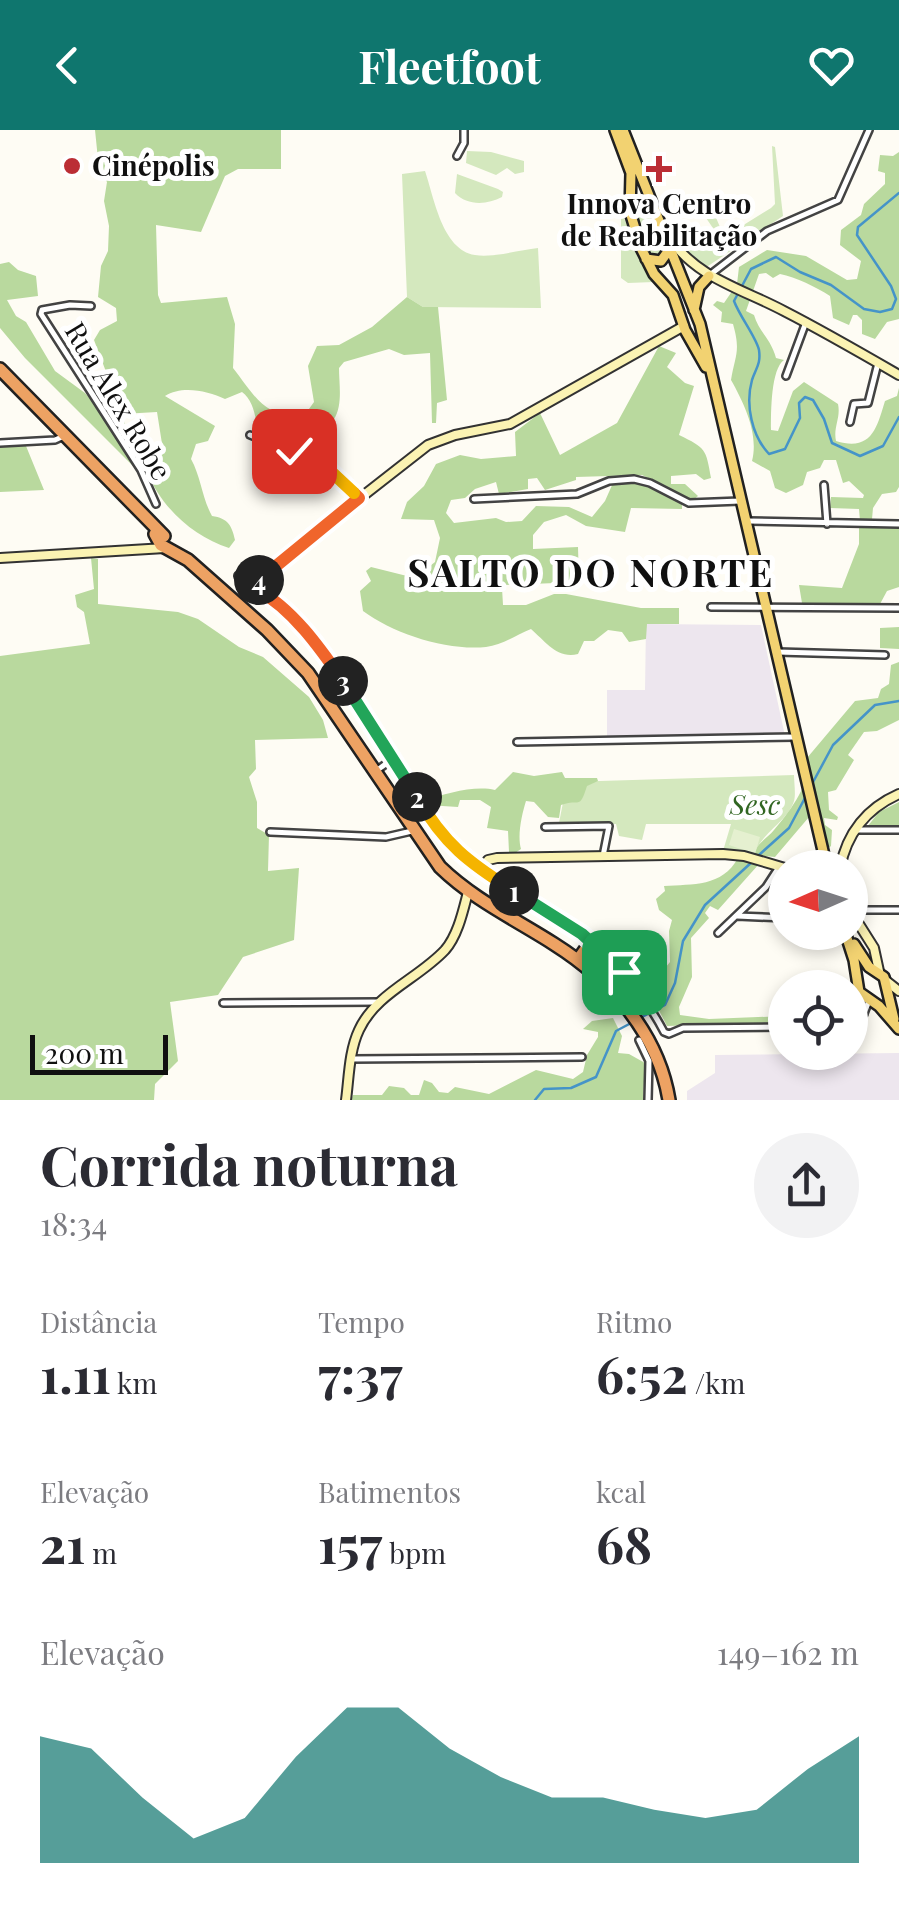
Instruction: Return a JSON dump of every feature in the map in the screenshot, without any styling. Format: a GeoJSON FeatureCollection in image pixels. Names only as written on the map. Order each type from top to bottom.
{"type":"FeatureCollection","features":[{"type":"Feature","properties":{"kind":"highway"},"geometry":{"type":"LineString","coordinates":[[0,369],[152,528],[267,630],[308,673],[440,867],[468,892],[601,978],[626,1008],[658,1059],[670,1100]]}},
{"type":"Feature","properties":{"kind":"highway"},"geometry":{"type":"LineString","coordinates":[[152,528],[166,548],[188,560]]}},
{"type":"Feature","properties":{"kind":"highway"},"geometry":{"type":"LineString","coordinates":[[578,960],[590,943]]}},
{"type":"Feature","properties":{"kind":"main road"},"geometry":{"type":"LineString","coordinates":[[615,130],[631,173],[632,222],[646,259],[673,295],[684,329],[713,384]]}},
{"type":"Feature","properties":{"kind":"main road"},"geometry":{"type":"LineString","coordinates":[[624,130],[696,319],[744,501],[823,850]]}},
{"type":"Feature","properties":{"kind":"main road"},"geometry":{"type":"LineString","coordinates":[[630,200],[654,208]]}},
{"type":"Feature","properties":{"kind":"main road"},"geometry":{"type":"LineString","coordinates":[[646,259],[661,261],[669,250]]}},
{"type":"Feature","properties":{"kind":"main road"},"geometry":{"type":"LineString","coordinates":[[684,329],[697,333],[699,287],[709,276]]}},
{"type":"Feature","properties":{"kind":"main road"},"geometry":{"type":"LineString","coordinates":[[860,950],[883,980],[897,1025]]}},
{"type":"Feature","properties":{"kind":"main road"},"geometry":{"type":"LineString","coordinates":[[868,997],[877,998],[883,980]]}},
{"type":"Feature","properties":{"kind":"main road"},"geometry":{"type":"LineString","coordinates":[[868,998],[897,1025]]}},
{"type":"Feature","properties":{"kind":"street"},"geometry":{"type":"LineString","coordinates":[[457,156],[464,143],[464,130]]}},
{"type":"Feature","properties":{"kind":"street"},"geometry":{"type":"LineString","coordinates":[[709,276],[767,230],[838,200],[869,130]]}},
{"type":"Feature","properties":{"kind":"street"},"geometry":{"type":"LineString","coordinates":[[658,220],[679,250],[709,276],[806,322],[899,374]]}},
{"type":"Feature","properties":{"kind":"street","name":"Rua Alex Robe"},"geometry":{"type":"LineString","coordinates":[[91,306],[70,304],[42,310],[41,314],[141,470],[156,504]]}},
{"type":"Feature","properties":{"kind":"street"},"geometry":{"type":"LineString","coordinates":[[786,376],[806,322]]}},
{"type":"Feature","properties":{"kind":"street"},"geometry":{"type":"LineString","coordinates":[[684,329],[510,424],[428,445],[263,574],[256,589],[272,598],[299,625],[338,674],[437,830],[463,858],[559,918],[624,972],[662,1029],[669,1034],[682,1028],[768,1027]]}},
{"type":"Feature","properties":{"kind":"street"},"geometry":{"type":"LineString","coordinates":[[850,422],[854,404],[868,403],[878,363]]}},
{"type":"Feature","properties":{"kind":"street"},"geometry":{"type":"LineString","coordinates":[[250,435],[324,465],[359,498]]}},
{"type":"Feature","properties":{"kind":"street"},"geometry":{"type":"LineString","coordinates":[[0,443],[64,436]]}},
{"type":"Feature","properties":{"kind":"street"},"geometry":{"type":"LineString","coordinates":[[474,499],[577,494],[609,481],[634,479],[689,504],[744,501]]}},
{"type":"Feature","properties":{"kind":"street"},"geometry":{"type":"LineString","coordinates":[[824,485],[827,524]]}},
{"type":"Feature","properties":{"kind":"street"},"geometry":{"type":"LineString","coordinates":[[748,521],[899,524]]}},
{"type":"Feature","properties":{"kind":"street"},"geometry":{"type":"LineString","coordinates":[[144,548],[152,528]]}},
{"type":"Feature","properties":{"kind":"street"},"geometry":{"type":"LineString","coordinates":[[0,558],[166,548]]}},
{"type":"Feature","properties":{"kind":"street"},"geometry":{"type":"LineString","coordinates":[[239,576],[263,574]]}},
{"type":"Feature","properties":{"kind":"street"},"geometry":{"type":"LineString","coordinates":[[711,607],[899,608]]}},
{"type":"Feature","properties":{"kind":"street"},"geometry":{"type":"LineString","coordinates":[[778,652],[885,655]]}},
{"type":"Feature","properties":{"kind":"street"},"geometry":{"type":"LineString","coordinates":[[517,742],[798,737]]}},
{"type":"Feature","properties":{"kind":"street"},"geometry":{"type":"LineString","coordinates":[[375,771],[394,758]]}},
{"type":"Feature","properties":{"kind":"street"},"geometry":{"type":"LineString","coordinates":[[848,850],[856,830],[874,806],[899,794]]}},
{"type":"Feature","properties":{"kind":"street"},"geometry":{"type":"LineString","coordinates":[[545,827],[609,826],[603,856]]}},
{"type":"Feature","properties":{"kind":"street"},"geometry":{"type":"LineString","coordinates":[[856,830],[899,830]]}},
{"type":"Feature","properties":{"kind":"street"},"geometry":{"type":"LineString","coordinates":[[270,832],[386,836],[413,831]]}},
{"type":"Feature","properties":{"kind":"street"},"geometry":{"type":"LineString","coordinates":[[480,870],[488,860],[497,858],[744,856],[768,863]]}},
{"type":"Feature","properties":{"kind":"street"},"geometry":{"type":"LineString","coordinates":[[718,932],[768,884]]}},
{"type":"Feature","properties":{"kind":"street"},"geometry":{"type":"LineString","coordinates":[[346,1100],[358,1032],[380,1002],[444,950],[455,933],[468,892]]}},
{"type":"Feature","properties":{"kind":"street"},"geometry":{"type":"LineString","coordinates":[[868,910],[899,910]]}},
{"type":"Feature","properties":{"kind":"street"},"geometry":{"type":"LineString","coordinates":[[737,916],[768,917]]}},
{"type":"Feature","properties":{"kind":"street"},"geometry":{"type":"LineString","coordinates":[[868,940],[883,980]]}},
{"type":"Feature","properties":{"kind":"street"},"geometry":{"type":"LineString","coordinates":[[223,1003],[380,1002]]}},
{"type":"Feature","properties":{"kind":"street"},"geometry":{"type":"LineString","coordinates":[[641,1035],[649,1061],[648,1100]]}},
{"type":"Feature","properties":{"kind":"street"},"geometry":{"type":"LineString","coordinates":[[352,1058],[582,1057]]}},
{"type":"Feature","properties":{"kind":"shaded area"},"geometry":{"type":"Polygon","coordinates":[[[646,624],[761,625],[785,736],[607,739],[607,690],[645,690],[646,624]]]}},
{"type":"Feature","properties":{"kind":"shaded area"},"geometry":{"type":"Polygon","coordinates":[[[868,1053],[899,1053],[899,1100],[687,1100],[687,1091],[715,1073],[715,1055],[768,1054],[768,1070],[868,1070],[868,1053]]]}},
{"type":"Feature","properties":{"kind":"green space"},"geometry":{"type":"Polygon","coordinates":[[[95,130],[281,130],[281,169],[238,169],[225,176],[201,232],[156,225],[161,303],[227,297],[235,324],[233,368],[268,408],[301,420],[314,402],[308,366],[317,346],[339,345],[372,327],[407,297],[423,307],[438,307],[447,400],[437,403],[436,423],[432,423],[430,353],[404,355],[389,349],[344,362],[339,368],[337,413],[314,437],[308,451],[258,433],[252,405],[242,392],[225,399],[195,390],[172,393],[165,396],[215,426],[208,441],[196,444],[191,459],[212,516],[228,524],[235,540],[229,548],[204,537],[181,520],[148,474],[136,469],[0,328],[0,264],[9,262],[36,276],[38,296],[7,300],[16,316],[26,322],[55,371],[85,393],[107,418],[123,418],[129,436],[149,452],[163,450],[157,412],[122,414],[94,340],[100,330],[117,321],[116,308],[98,297],[109,226],[104,201],[107,182],[99,169],[95,130]]]}},
{"type":"Feature","properties":{"kind":"green space"},"geometry":{"type":"Polygon","coordinates":[[[772,146],[783,216],[705,268],[674,237],[687,246],[705,249],[771,208],[775,204],[772,146]]]}},
{"type":"Feature","properties":{"kind":"green space"},"geometry":{"type":"Polygon","coordinates":[[[467,151],[491,152],[524,161],[524,172],[515,174],[507,168],[496,175],[466,163],[467,151]]]}},
{"type":"Feature","properties":{"kind":"green space"},"geometry":{"type":"Polygon","coordinates":[[[899,152],[899,319],[887,322],[875,339],[862,334],[862,320],[857,315],[853,315],[849,325],[833,318],[830,296],[793,277],[780,274],[773,278],[766,273],[759,274],[746,311],[754,315],[776,358],[784,360],[774,381],[771,430],[778,431],[793,391],[804,382],[838,404],[836,441],[858,443],[871,435],[885,401],[897,396],[899,388],[899,487],[896,492],[882,494],[873,508],[872,519],[860,521],[859,509],[830,508],[831,497],[864,495],[849,481],[843,483],[836,460],[824,460],[820,468],[807,472],[803,485],[786,493],[775,488],[770,471],[752,461],[752,430],[731,380],[737,341],[733,324],[721,322],[722,312],[713,305],[717,301],[724,303],[737,284],[739,267],[767,250],[806,256],[847,280],[857,279],[861,261],[840,245],[841,230],[861,215],[864,204],[885,184],[885,173],[878,171],[880,155],[893,156],[899,152]]]}},
{"type":"Feature","properties":{"kind":"green space"},"geometry":{"type":"Polygon","coordinates":[[[425,171],[441,221],[464,251],[490,255],[538,248],[541,308],[423,307],[407,297],[402,174],[425,171]]]}},
{"type":"Feature","properties":{"kind":"green space"},"geometry":{"type":"Polygon","coordinates":[[[457,174],[498,189],[503,192],[502,197],[484,203],[465,200],[455,193],[457,174]]]}},
{"type":"Feature","properties":{"kind":"green space"},"geometry":{"type":"Polygon","coordinates":[[[707,196],[722,232],[698,244],[695,243],[715,231],[695,202],[707,196]]]}},
{"type":"Feature","properties":{"kind":"green space"},"geometry":{"type":"Polygon","coordinates":[[[632,204],[650,212],[664,248],[660,258],[649,256],[632,204]]]}},
{"type":"Feature","properties":{"kind":"green space"},"geometry":{"type":"Polygon","coordinates":[[[621,218],[654,282],[628,283],[621,278],[621,218]]]}},
{"type":"Feature","properties":{"kind":"green space"},"geometry":{"type":"Polygon","coordinates":[[[659,346],[676,353],[667,367],[694,386],[679,435],[703,450],[711,478],[704,480],[696,474],[671,476],[671,484],[685,484],[698,496],[693,500],[642,475],[576,477],[545,490],[537,478],[528,479],[528,489],[499,494],[496,482],[475,489],[465,498],[451,500],[446,513],[454,523],[496,518],[522,521],[536,506],[569,507],[592,517],[613,483],[633,483],[657,491],[682,503],[682,509],[631,508],[625,532],[586,526],[566,515],[544,522],[533,535],[533,549],[578,547],[579,582],[505,585],[503,605],[526,605],[554,594],[566,594],[641,608],[679,608],[679,624],[647,624],[646,639],[629,642],[622,632],[608,630],[594,641],[584,641],[578,654],[571,655],[552,648],[531,629],[492,646],[471,648],[405,634],[363,611],[360,591],[371,581],[366,571],[371,567],[415,578],[435,562],[440,538],[434,520],[401,519],[407,502],[424,486],[436,464],[460,455],[481,459],[516,456],[515,432],[540,413],[560,455],[617,423],[659,346]]]}},
{"type":"Feature","properties":{"kind":"green space"},"geometry":{"type":"Polygon","coordinates":[[[26,446],[44,490],[0,492],[0,447],[26,446]]]}},
{"type":"Feature","properties":{"kind":"green space"},"geometry":{"type":"Polygon","coordinates":[[[859,528],[899,528],[899,587],[887,591],[880,604],[802,603],[799,585],[842,588],[859,544],[859,528]]]}},
{"type":"Feature","properties":{"kind":"green space"},"geometry":{"type":"Polygon","coordinates":[[[91,558],[98,559],[98,604],[178,612],[198,619],[239,647],[263,657],[309,697],[323,720],[328,738],[255,740],[256,769],[249,777],[257,802],[257,828],[269,835],[268,871],[299,868],[294,940],[243,957],[218,995],[170,1002],[178,1061],[155,1084],[154,1100],[0,1100],[0,656],[90,644],[84,612],[77,607],[75,595],[94,589],[91,558]]]}},
{"type":"Feature","properties":{"kind":"green space"},"geometry":{"type":"Polygon","coordinates":[[[899,627],[899,649],[880,648],[880,628],[899,627]]]}},
{"type":"Feature","properties":{"kind":"green space"},"geometry":{"type":"Polygon","coordinates":[[[899,662],[899,720],[877,731],[864,732],[848,755],[854,760],[836,790],[828,792],[829,810],[838,817],[824,818],[825,825],[832,830],[831,846],[825,850],[819,815],[809,817],[781,850],[768,850],[768,856],[754,855],[798,796],[806,777],[807,758],[855,701],[878,698],[881,689],[889,684],[891,665],[899,662]]]}},
{"type":"Feature","properties":{"kind":"green space"},"geometry":{"type":"Polygon","coordinates":[[[513,772],[534,776],[562,772],[565,778],[598,781],[587,786],[580,801],[561,805],[559,818],[548,817],[534,802],[526,801],[521,849],[515,853],[509,852],[508,831],[487,828],[491,807],[480,800],[460,800],[458,807],[427,805],[424,800],[469,789],[495,790],[513,772]]]}},
{"type":"Feature","properties":{"kind":"green space","name":"Sesc"},"geometry":{"type":"Polygon","coordinates":[[[794,775],[795,798],[791,808],[754,855],[723,851],[731,824],[646,824],[642,840],[619,836],[616,824],[559,823],[567,782],[794,775]]]}},
{"type":"Feature","properties":{"kind":"green space"},"geometry":{"type":"Polygon","coordinates":[[[899,802],[899,827],[867,827],[879,812],[899,802]]]}},
{"type":"Feature","properties":{"kind":"green space"},"geometry":{"type":"Polygon","coordinates":[[[734,829],[760,837],[755,854],[729,845],[734,829]]]}},
{"type":"Feature","properties":{"kind":"green space"},"geometry":{"type":"Polygon","coordinates":[[[738,858],[759,864],[718,910],[710,906],[705,913],[709,918],[691,938],[692,977],[679,1007],[680,1015],[709,1019],[768,1017],[768,1023],[667,1026],[646,991],[670,962],[672,920],[659,910],[656,899],[665,891],[664,886],[715,879],[738,858]]]}},
{"type":"Feature","properties":{"kind":"green space"},"geometry":{"type":"Polygon","coordinates":[[[613,1018],[622,1036],[618,1053],[645,1063],[643,1100],[351,1100],[353,1095],[382,1095],[389,1086],[419,1095],[424,1080],[439,1092],[448,1093],[455,1087],[489,1094],[536,1070],[573,1079],[583,1072],[587,1055],[598,1037],[598,1032],[583,1029],[592,1021],[613,1018]]]}},
{"type":"Feature","properties":{"kind":"waterway"},"geometry":{"type":"LineString","coordinates":[[899,193],[858,227],[857,235],[891,286],[896,299],[892,309],[864,309],[831,285],[776,257],[751,269],[734,301],[759,350],[750,410],[754,429],[769,454],[785,449],[800,418],[799,403],[805,397],[813,400],[832,443],[860,456],[883,446],[899,417]]}},
{"type":"Feature","properties":{"kind":"waterway"},"geometry":{"type":"LineString","coordinates":[[812,784],[833,745],[875,705],[899,701]]}},
{"type":"Feature","properties":{"kind":"waterway"},"geometry":{"type":"LineString","coordinates":[[759,855],[789,828],[806,796]]}},
{"type":"Feature","properties":{"kind":"waterway"},"geometry":{"type":"LineString","coordinates":[[640,1018],[665,1005],[675,983],[683,941],[705,905],[753,861]]}},
{"type":"Feature","properties":{"kind":"waterway"},"geometry":{"type":"LineString","coordinates":[[535,1100],[544,1089],[571,1088],[596,1077],[616,1031],[633,1022]]}},
{"type":"Feature","properties":{"kind":"place","name":"Cinépolis"},"geometry":{"type":"Point","coordinates":[72,166]}},
{"type":"Feature","properties":{"kind":"place","name":"Innova Centro de Reabilitação"},"geometry":{"type":"Point","coordinates":[659,169]}},
{"type":"Feature","properties":{"kind":"district","name":"SALTO DO NORTE"},"geometry":{"type":"Point","coordinates":[591,574]}},
{"type":"Feature","properties":{"kind":"route"},"geometry":{"type":"LineString","coordinates":[[294,451],[324,465],[359,498],[263,574],[256,589],[272,598],[299,625],[338,674],[449,844],[463,858],[582,934],[624,972]]}}]}
